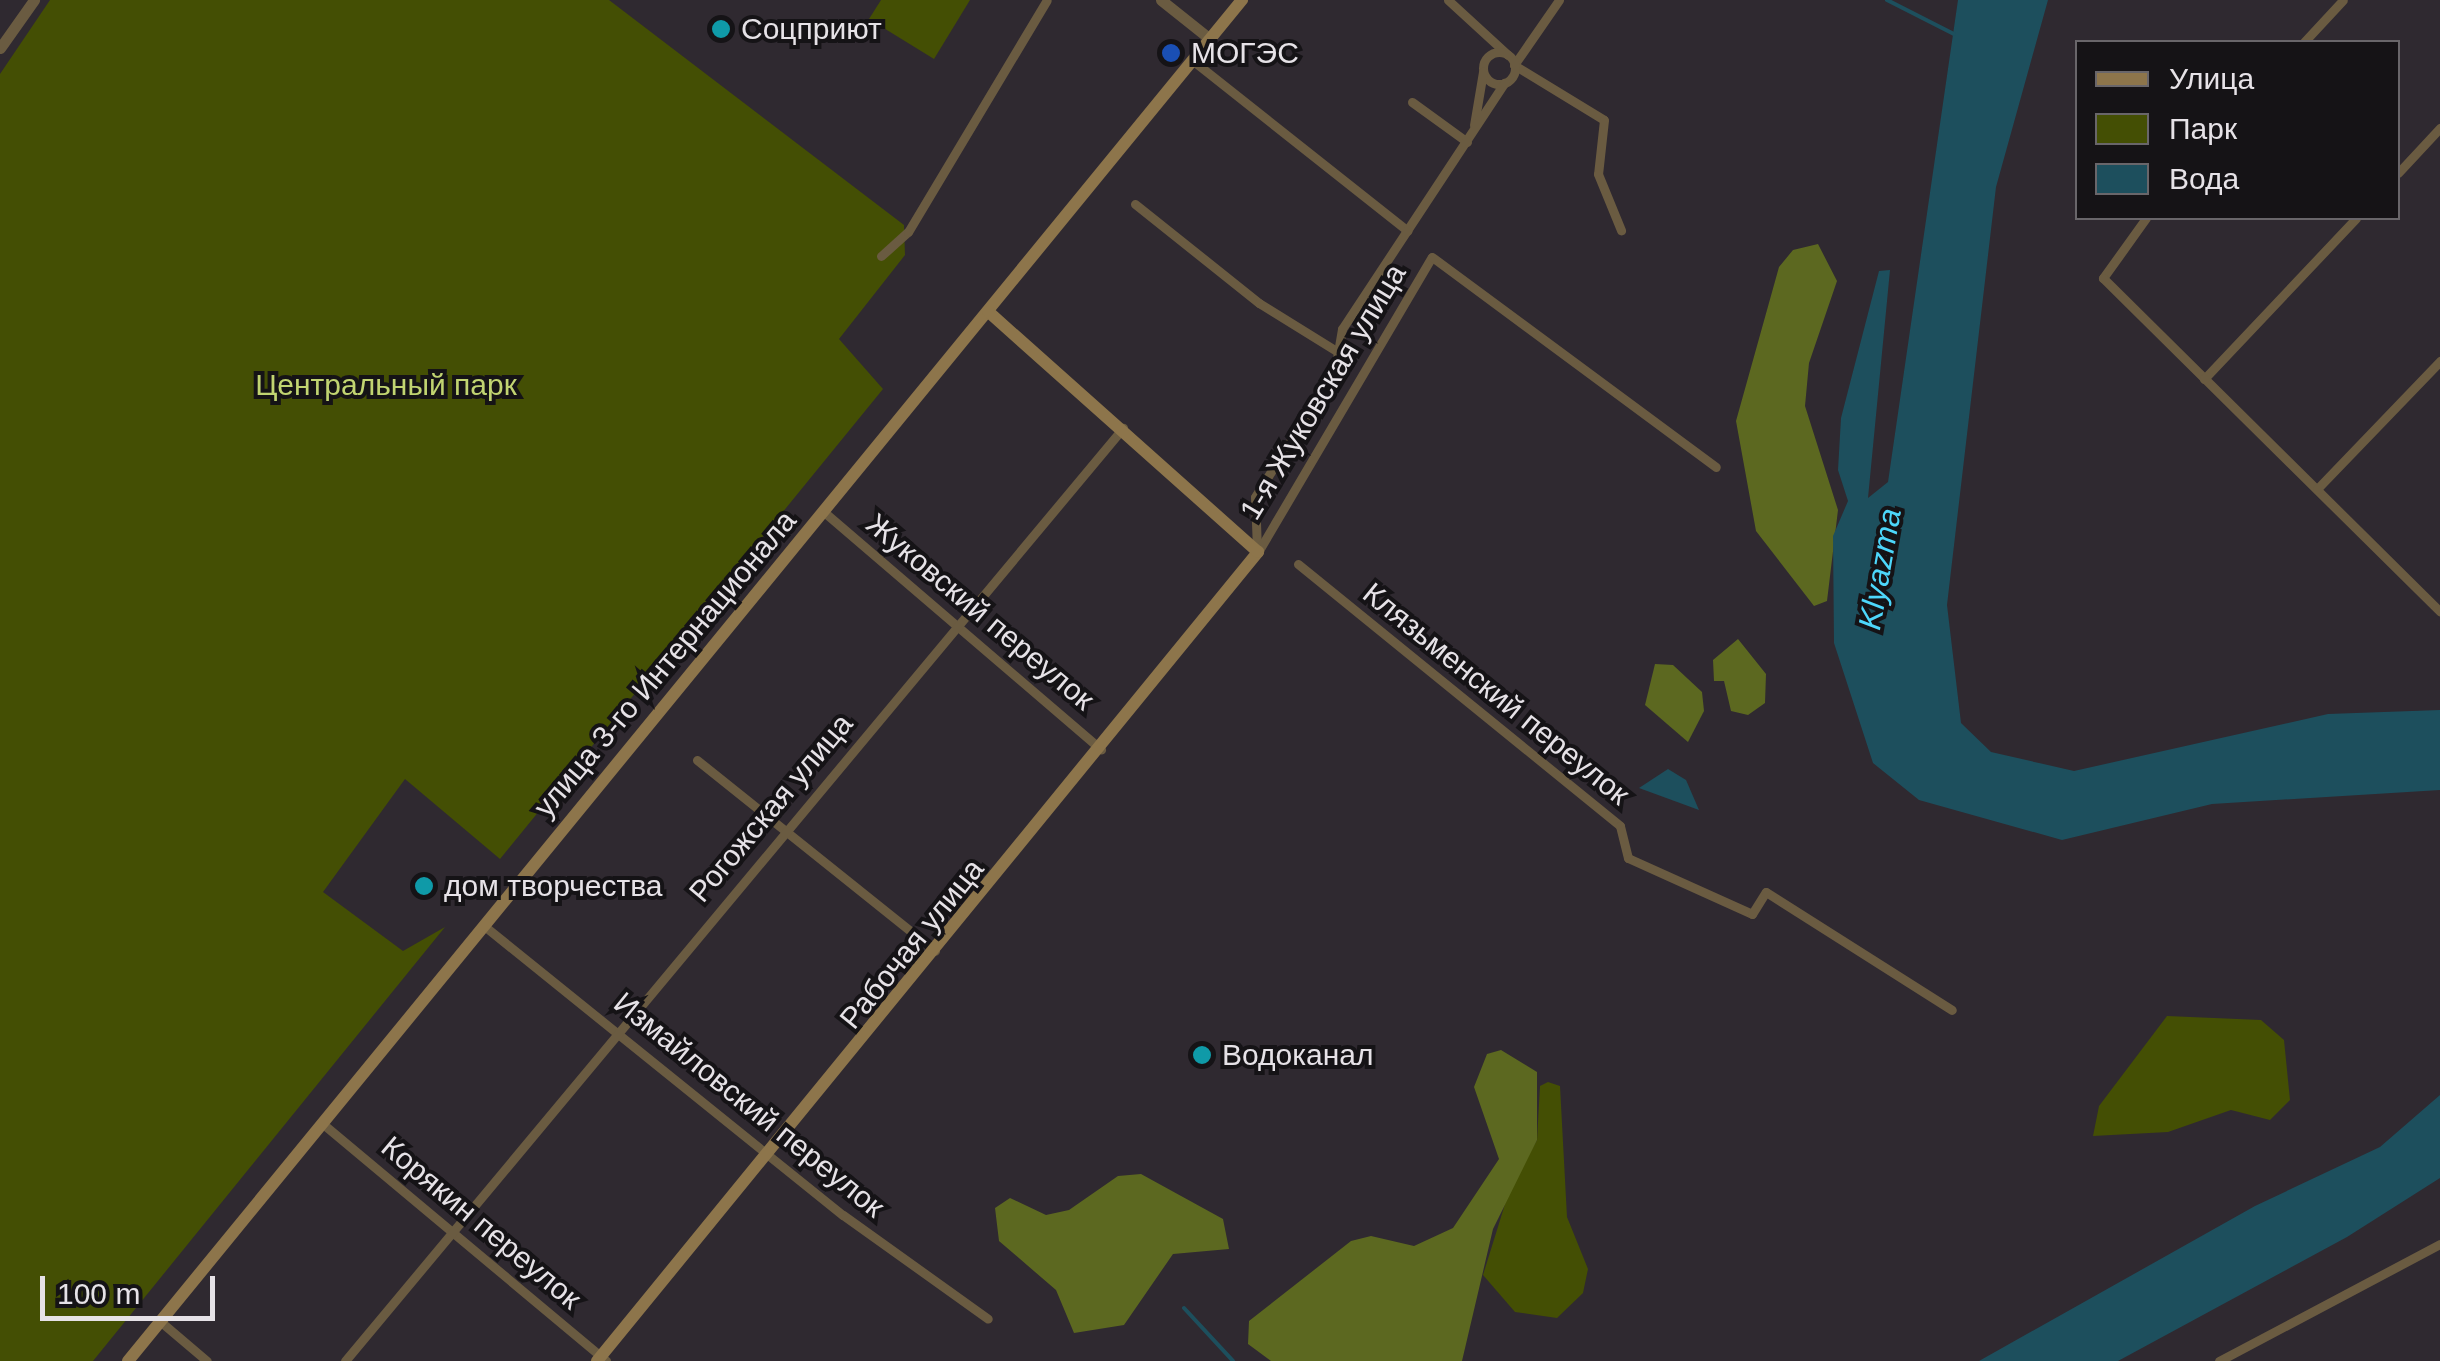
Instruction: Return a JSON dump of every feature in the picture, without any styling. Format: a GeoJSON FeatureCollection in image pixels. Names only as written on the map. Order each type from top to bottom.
{"type":"FeatureCollection","features":[{"type":"Feature","properties":{"kind":"main road","name":"улица 3-го Интернационала"},"geometry":{"type":"LineString","coordinates":[[128,1361],[1242,0]]}},
{"type":"Feature","properties":{"kind":"main road"},"geometry":{"type":"LineString","coordinates":[[990,312],[1258,552]]}},
{"type":"Feature","properties":{"kind":"main road","name":"Рабочая улица"},"geometry":{"type":"LineString","coordinates":[[601,1360],[1103,750],[1258,552]]}},
{"type":"Feature","properties":{"kind":"street"},"geometry":{"type":"LineString","coordinates":[[0,48],[34,0]]}},
{"type":"Feature","properties":{"kind":"street"},"geometry":{"type":"LineString","coordinates":[[881,256],[908,232],[1047,0]]}},
{"type":"Feature","properties":{"kind":"street"},"geometry":{"type":"LineString","coordinates":[[1160,0],[1210,39]]}},
{"type":"Feature","properties":{"kind":"street"},"geometry":{"type":"LineString","coordinates":[[1448,0],[1488,33],[1512,60],[1604,120],[1598,174],[1621,230]]}},
{"type":"Feature","properties":{"kind":"street","name":"1-я Жуковская улица"},"geometry":{"type":"LineString","coordinates":[[1258,552],[1254,497],[1306,423],[1338,352],[1342,329],[1470,137],[1504,83],[1512,60],[1559,0]]}},
{"type":"Feature","properties":{"kind":"street"},"geometry":{"type":"LineString","coordinates":[[2306,40],[2343,0]]}},
{"type":"Feature","properties":{"kind":"street"},"geometry":{"type":"LineString","coordinates":[[1412,102],[1470,137],[1488,56],[1488,33]]}},
{"type":"Feature","properties":{"kind":"street"},"geometry":{"type":"LineString","coordinates":[[1488,56],[1512,60]]}},
{"type":"Feature","properties":{"kind":"street"},"geometry":{"type":"LineString","coordinates":[[1192,60],[1408,231]]}},
{"type":"Feature","properties":{"kind":"street"},"geometry":{"type":"LineString","coordinates":[[1483,72],[1504,83]]}},
{"type":"Feature","properties":{"kind":"street"},"geometry":{"type":"LineString","coordinates":[[2400,171],[2440,128]]}},
{"type":"Feature","properties":{"kind":"street"},"geometry":{"type":"LineString","coordinates":[[1136,204],[1260,303],[1338,352]]}},
{"type":"Feature","properties":{"kind":"street"},"geometry":{"type":"LineString","coordinates":[[2145,220],[2102,278],[2439,608]]}},
{"type":"Feature","properties":{"kind":"street"},"geometry":{"type":"LineString","coordinates":[[2204,379],[2354,220]]}},
{"type":"Feature","properties":{"kind":"street","name":"1-я Жуковская улица"},"geometry":{"type":"LineString","coordinates":[[1258,552],[1432,257],[1716,467]]}},
{"type":"Feature","properties":{"kind":"street"},"geometry":{"type":"LineString","coordinates":[[2317,488],[2440,360]]}},
{"type":"Feature","properties":{"kind":"street","name":"Рогожская улица"},"geometry":{"type":"LineString","coordinates":[[345,1361],[956,623],[1123,428]]}},
{"type":"Feature","properties":{"kind":"street","name":"Жуковский переулок"},"geometry":{"type":"LineString","coordinates":[[824,512],[1103,750]]}},
{"type":"Feature","properties":{"kind":"street","name":"Клязьменский переулок"},"geometry":{"type":"LineString","coordinates":[[1298,564],[1620,826],[1628,858],[1752,914],[1766,892],[1952,1010]]}},
{"type":"Feature","properties":{"kind":"street"},"geometry":{"type":"LineString","coordinates":[[697,760],[937,953]]}},
{"type":"Feature","properties":{"kind":"street","name":"Измайловский переулок"},"geometry":{"type":"LineString","coordinates":[[483,925],[988,1319]]}},
{"type":"Feature","properties":{"kind":"street","name":"Корякин переулок"},"geometry":{"type":"LineString","coordinates":[[323,1124],[601,1360]]}},
{"type":"Feature","properties":{"kind":"street"},"geometry":{"type":"LineString","coordinates":[[2219,1361],[2440,1244]]}},
{"type":"Feature","properties":{"kind":"street"},"geometry":{"type":"LineString","coordinates":[[161,1322],[206,1361]]}},
{"type":"Feature","properties":{"kind":"green space","name":"Центральный парк"},"geometry":{"type":"Polygon","coordinates":[[[50,0],[609,0],[904,225],[905,255],[839,339],[883,389],[500,859],[405,779],[323,892],[403,951],[445,927],[93,1361],[0,1361],[0,74],[50,0]]]}},
{"type":"Feature","properties":{"kind":"green space"},"geometry":{"type":"Polygon","coordinates":[[[881,0],[970,0],[934,59],[869,19],[881,0]]]}},
{"type":"Feature","properties":{"kind":"green space"},"geometry":{"type":"Polygon","coordinates":[[[1818,244],[1837,281],[1809,363],[1805,406],[1838,510],[1827,601],[1814,606],[1756,531],[1736,421],[1779,267],[1793,250],[1818,244]]]}},
{"type":"Feature","properties":{"kind":"green space"},"geometry":{"type":"Polygon","coordinates":[[[1738,639],[1766,674],[1765,703],[1748,715],[1731,711],[1724,681],[1714,681],[1713,660],[1738,639]]]}},
{"type":"Feature","properties":{"kind":"green space"},"geometry":{"type":"Polygon","coordinates":[[[1655,664],[1673,665],[1702,692],[1704,711],[1688,742],[1645,705],[1655,664]]]}},
{"type":"Feature","properties":{"kind":"green space"},"geometry":{"type":"Polygon","coordinates":[[[2167,1016],[2261,1020],[2284,1040],[2290,1100],[2270,1120],[2231,1110],[2168,1132],[2093,1136],[2099,1106],[2167,1016]]]}},
{"type":"Feature","properties":{"kind":"green space"},"geometry":{"type":"Polygon","coordinates":[[[1501,1050],[1537,1072],[1537,1140],[1493,1229],[1462,1361],[1271,1361],[1248,1344],[1249,1321],[1351,1241],[1371,1236],[1414,1246],[1453,1228],[1499,1159],[1474,1087],[1487,1054],[1501,1050]]]}},
{"type":"Feature","properties":{"kind":"green space"},"geometry":{"type":"Polygon","coordinates":[[[1548,1082],[1560,1086],[1567,1217],[1588,1269],[1583,1293],[1557,1318],[1515,1312],[1483,1275],[1510,1188],[1537,1140],[1540,1086],[1548,1082]]]}},
{"type":"Feature","properties":{"kind":"green space"},"geometry":{"type":"Polygon","coordinates":[[[1141,1174],[1223,1219],[1229,1249],[1173,1254],[1124,1325],[1074,1333],[1056,1290],[999,1241],[995,1208],[1010,1198],[1046,1215],[1069,1210],[1118,1176],[1141,1174]]]}},
{"type":"Feature","properties":{"kind":"water","name":"Klyazma"},"geometry":{"type":"Polygon","coordinates":[[[1958,0],[2048,0],[1996,187],[1947,605],[1961,723],[1991,752],[2074,771],[2328,714],[2440,710],[2440,790],[2212,804],[2062,840],[1919,800],[1873,763],[1834,643],[1833,536],[1848,501],[1838,470],[1841,418],[1879,271],[1890,270],[1868,498],[1888,482],[1958,0]]]}},
{"type":"Feature","properties":{"kind":"water"},"geometry":{"type":"Polygon","coordinates":[[[1668,769],[1686,780],[1699,810],[1639,788],[1668,769]]]}},
{"type":"Feature","properties":{"kind":"water"},"geometry":{"type":"Polygon","coordinates":[[[2440,1095],[2440,1178],[2347,1237],[2118,1361],[1979,1361],[2255,1206],[2380,1147],[2440,1095]]]}},
{"type":"Feature","properties":{"kind":"waterway"},"geometry":{"type":"LineString","coordinates":[[1887,0],[1954,34]]}},
{"type":"Feature","properties":{"kind":"waterway"},"geometry":{"type":"LineString","coordinates":[[1184,1308],[1233,1361]]}},
{"type":"Feature","properties":{"kind":"place","name":"Соцприют"},"geometry":{"type":"Point","coordinates":[721,29]}},
{"type":"Feature","properties":{"kind":"place","name":"МОГЭС"},"geometry":{"type":"Point","coordinates":[1171,53]}},
{"type":"Feature","properties":{"kind":"place","name":"дом творчества"},"geometry":{"type":"Point","coordinates":[424,886]}},
{"type":"Feature","properties":{"kind":"place","name":"Водоканал"},"geometry":{"type":"Point","coordinates":[1202,1055]}}]}
